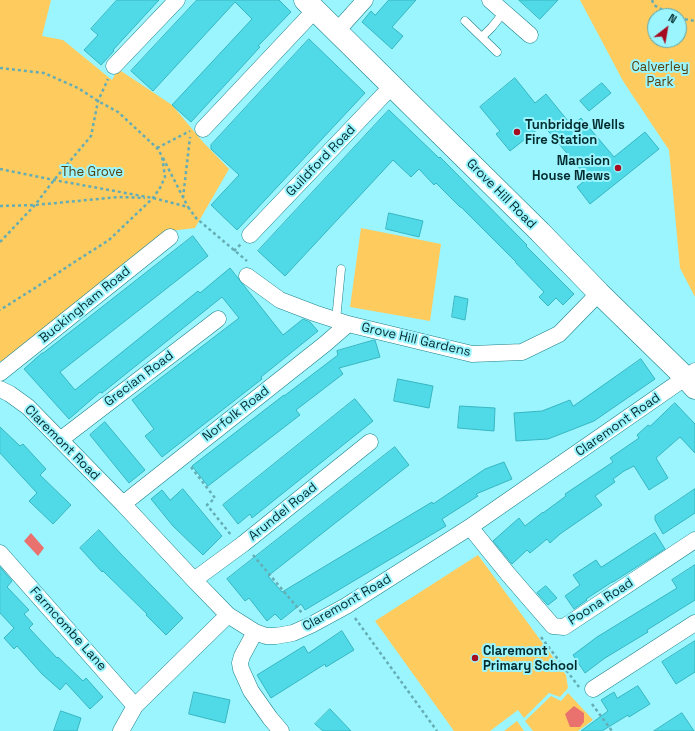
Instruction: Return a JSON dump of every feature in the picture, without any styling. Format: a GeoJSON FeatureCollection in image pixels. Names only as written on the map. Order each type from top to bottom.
{"type":"FeatureCollection","features":[{"type":"Feature","properties":{"kind":"main road","name":"Grove Hill Road"},"geometry":{"type":"LineString","coordinates":[[310,5],[540,232],[599,293],[692,379]]}},
{"type":"Feature","properties":{"kind":"street"},"geometry":{"type":"LineString","coordinates":[[114,66],[177,0]]}},
{"type":"Feature","properties":{"kind":"street"},"geometry":{"type":"LineString","coordinates":[[337,31],[364,0]]}},
{"type":"Feature","properties":{"kind":"street"},"geometry":{"type":"LineString","coordinates":[[490,0],[530,35]]}},
{"type":"Feature","properties":{"kind":"street"},"geometry":{"type":"LineString","coordinates":[[204,129],[310,5]]}},
{"type":"Feature","properties":{"kind":"street","name":"Guildford Road"},"geometry":{"type":"LineString","coordinates":[[250,235],[392,86]]}},
{"type":"Feature","properties":{"kind":"street","name":"Buckingham Road"},"geometry":{"type":"LineString","coordinates":[[0,373],[170,237]]}},
{"type":"Feature","properties":{"kind":"street","name":"Grove Hill Gardens"},"geometry":{"type":"LineString","coordinates":[[247,276],[280,300],[342,322],[472,354],[522,352],[559,334],[599,293]]}},
{"type":"Feature","properties":{"kind":"street","name":"Grecian Road"},"geometry":{"type":"LineString","coordinates":[[60,440],[218,319]]}},
{"type":"Feature","properties":{"kind":"street","name":"Norfolk Road"},"geometry":{"type":"LineString","coordinates":[[123,504],[315,352],[342,322]]}},
{"type":"Feature","properties":{"kind":"street","name":"Claremont Road"},"geometry":{"type":"LineString","coordinates":[[0,389],[10,394],[28,407],[123,504],[228,615],[255,632],[266,636],[276,636],[293,633],[346,606],[470,527],[692,379]]}},
{"type":"Feature","properties":{"kind":"street","name":"Arundel Road"},"geometry":{"type":"LineString","coordinates":[[194,580],[242,545],[370,442]]}},
{"type":"Feature","properties":{"kind":"street","name":"Poona Road"},"geometry":{"type":"LineString","coordinates":[[470,527],[553,626],[564,627],[695,540]]}},
{"type":"Feature","properties":{"kind":"street","name":"Farmcombe Lane"},"geometry":{"type":"LineString","coordinates":[[0,553],[135,706]]}},
{"type":"Feature","properties":{"kind":"street"},"geometry":{"type":"LineString","coordinates":[[121,731],[135,706],[228,615]]}},
{"type":"Feature","properties":{"kind":"street"},"geometry":{"type":"LineString","coordinates":[[588,693],[695,623]]}},
{"type":"Feature","properties":{"kind":"street"},"geometry":{"type":"LineString","coordinates":[[255,632],[242,656],[240,663],[241,669],[251,691],[281,731]]}},
{"type":"Feature","properties":{"kind":"lane"},"geometry":{"type":"LineString","coordinates":[[482,37],[492,28],[504,12]]}},
{"type":"Feature","properties":{"kind":"lane"},"geometry":{"type":"LineString","coordinates":[[465,21],[497,52]]}},
{"type":"Feature","properties":{"kind":"lane"},"geometry":{"type":"LineString","coordinates":[[341,269],[342,322]]}},
{"type":"Feature","properties":{"kind":"path"},"geometry":{"type":"LineString","coordinates":[[652,0],[654,5],[659,8]]}},
{"type":"Feature","properties":{"kind":"path"},"geometry":{"type":"LineString","coordinates":[[0,242],[35,205],[91,136],[98,101],[114,66]]}},
{"type":"Feature","properties":{"kind":"path"},"geometry":{"type":"LineString","coordinates":[[0,68],[44,73],[78,88],[118,112],[157,148],[188,207],[196,218]]}},
{"type":"Feature","properties":{"kind":"path"},"geometry":{"type":"LineString","coordinates":[[157,148],[191,130],[183,198]]}},
{"type":"Feature","properties":{"kind":"path"},"geometry":{"type":"LineString","coordinates":[[0,310],[109,240],[153,198],[160,188],[165,177],[162,156]]}},
{"type":"Feature","properties":{"kind":"path"},"geometry":{"type":"LineString","coordinates":[[0,169],[153,198],[188,207]]}},
{"type":"Feature","properties":{"kind":"path"},"geometry":{"type":"LineString","coordinates":[[0,206],[35,205],[119,198],[153,198]]}},
{"type":"Feature","properties":{"kind":"path"},"geometry":{"type":"LineString","coordinates":[[183,456],[215,498],[207,505],[311,625]]}},
{"type":"Feature","properties":{"kind":"path"},"geometry":{"type":"LineString","coordinates":[[346,606],[437,731]]}},
{"type":"Feature","properties":{"kind":"path"},"geometry":{"type":"LineString","coordinates":[[538,633],[588,693],[612,731]]}},
{"type":"Feature","properties":{"kind":"green space","name":"The Grove"},"geometry":{"type":"Polygon","coordinates":[[[0,0],[51,0],[42,36],[63,40],[112,80],[118,69],[172,105],[203,142],[229,169],[195,228],[170,231],[137,253],[2,362],[0,361],[0,0]]]}},
{"type":"Feature","properties":{"kind":"green space","name":"Calverley Park"},"geometry":{"type":"Polygon","coordinates":[[[580,0],[695,0],[695,297],[680,268],[669,150],[623,81],[580,0]]]}},
{"type":"Feature","properties":{"kind":"green space"},"geometry":{"type":"Polygon","coordinates":[[[361,228],[441,244],[430,321],[350,307],[361,228]]]}},
{"type":"Feature","properties":{"kind":"green space","name":"Claremont Primary School"},"geometry":{"type":"Polygon","coordinates":[[[478,555],[566,675],[568,688],[560,697],[549,693],[524,718],[518,710],[490,731],[454,731],[375,621],[478,555]]]}},
{"type":"Feature","properties":{"kind":"green space"},"geometry":{"type":"Polygon","coordinates":[[[568,693],[593,720],[578,731],[533,731],[525,721],[551,696],[561,701],[568,693]]]}},
{"type":"Feature","properties":{"kind":"green space"},"geometry":{"type":"Polygon","coordinates":[[[517,721],[524,731],[504,731],[517,721]]]}},
{"type":"Feature","properties":{"kind":"shaded area"},"geometry":{"type":"Polygon","coordinates":[[[31,533],[44,548],[38,556],[24,541],[31,533]]]}},
{"type":"Feature","properties":{"kind":"shaded area"},"geometry":{"type":"Polygon","coordinates":[[[574,706],[584,713],[584,722],[580,727],[570,727],[565,714],[574,706]]]}},
{"type":"Feature","properties":{"kind":"building"},"geometry":{"type":"Polygon","coordinates":[[[117,0],[159,0],[101,65],[84,50],[98,35],[91,29],[117,0]]]}},
{"type":"Feature","properties":{"kind":"building"},"geometry":{"type":"Polygon","coordinates":[[[197,0],[279,0],[291,12],[258,46],[260,47],[191,122],[172,105],[252,19],[235,2],[153,91],[131,71],[197,0]]]}},
{"type":"Feature","properties":{"kind":"building"},"geometry":{"type":"Polygon","coordinates":[[[389,0],[416,0],[392,27],[403,36],[392,49],[362,22],[371,11],[375,15],[389,0]]]}},
{"type":"Feature","properties":{"kind":"building"},"geometry":{"type":"Polygon","coordinates":[[[519,0],[558,0],[540,19],[519,0]]]}},
{"type":"Feature","properties":{"kind":"building"},"geometry":{"type":"Polygon","coordinates":[[[309,39],[365,93],[237,230],[211,205],[239,175],[211,149],[211,145],[309,39]]]}},
{"type":"Feature","properties":{"kind":"building"},"geometry":{"type":"Polygon","coordinates":[[[515,78],[535,103],[546,94],[572,126],[581,118],[614,157],[645,132],[659,149],[590,204],[577,187],[588,178],[543,125],[510,151],[496,134],[500,131],[480,107],[515,78]]]}},
{"type":"Feature","properties":{"kind":"building"},"geometry":{"type":"Polygon","coordinates":[[[602,83],[611,93],[589,111],[580,101],[602,83]]]}},
{"type":"Feature","properties":{"kind":"building"},"geometry":{"type":"Polygon","coordinates":[[[389,110],[439,158],[440,157],[574,294],[563,305],[556,298],[548,306],[539,297],[544,292],[516,262],[436,183],[434,185],[419,169],[411,177],[393,160],[285,276],[258,251],[389,110]]]}},
{"type":"Feature","properties":{"kind":"building"},"geometry":{"type":"Polygon","coordinates":[[[389,213],[423,221],[419,237],[386,229],[389,213]]]}},
{"type":"Feature","properties":{"kind":"building"},"geometry":{"type":"Polygon","coordinates":[[[193,236],[208,256],[60,372],[75,390],[198,291],[200,293],[230,268],[283,335],[303,319],[310,322],[318,331],[261,377],[262,379],[162,457],[145,436],[154,429],[132,400],[239,318],[222,297],[102,393],[100,392],[69,419],[24,369],[42,353],[193,236]]]}},
{"type":"Feature","properties":{"kind":"building"},"geometry":{"type":"Polygon","coordinates":[[[455,296],[468,299],[465,320],[452,317],[455,296]]]}},
{"type":"Feature","properties":{"kind":"building"},"geometry":{"type":"Polygon","coordinates":[[[375,340],[380,357],[339,368],[343,374],[296,410],[300,415],[208,486],[192,466],[338,355],[337,351],[375,340]]]}},
{"type":"Feature","properties":{"kind":"building"},"geometry":{"type":"Polygon","coordinates":[[[641,359],[655,379],[594,421],[548,439],[516,441],[514,413],[542,411],[570,400],[573,406],[641,359]]]}},
{"type":"Feature","properties":{"kind":"building"},"geometry":{"type":"Polygon","coordinates":[[[398,379],[433,386],[429,408],[394,401],[398,379]]]}},
{"type":"Feature","properties":{"kind":"building"},"geometry":{"type":"Polygon","coordinates":[[[355,399],[373,421],[252,518],[250,514],[238,524],[223,505],[355,399]]]}},
{"type":"Feature","properties":{"kind":"building"},"geometry":{"type":"Polygon","coordinates":[[[675,403],[695,424],[695,453],[680,437],[656,458],[668,478],[649,490],[634,466],[624,471],[613,479],[615,482],[595,496],[602,505],[560,534],[550,543],[547,539],[530,553],[527,550],[512,564],[493,541],[519,518],[525,526],[566,496],[565,494],[613,462],[610,458],[639,438],[637,435],[648,425],[650,426],[675,403]]]}},
{"type":"Feature","properties":{"kind":"building"},"geometry":{"type":"Polygon","coordinates":[[[460,406],[495,408],[494,431],[458,428],[460,406]]]}},
{"type":"Feature","properties":{"kind":"building"},"geometry":{"type":"Polygon","coordinates":[[[105,422],[145,470],[129,483],[90,435],[105,422]]]}},
{"type":"Feature","properties":{"kind":"building"},"geometry":{"type":"Polygon","coordinates":[[[0,427],[20,446],[23,444],[46,469],[40,475],[71,505],[53,524],[29,501],[37,493],[0,453],[0,427]]]}},
{"type":"Feature","properties":{"kind":"building"},"geometry":{"type":"Polygon","coordinates":[[[395,447],[409,465],[268,576],[282,592],[432,502],[433,504],[485,469],[504,462],[512,479],[476,494],[478,496],[442,519],[446,526],[305,610],[301,604],[281,620],[275,614],[267,621],[249,598],[245,601],[227,579],[395,447]]]}},
{"type":"Feature","properties":{"kind":"building"},"geometry":{"type":"Polygon","coordinates":[[[183,489],[222,536],[203,555],[173,526],[151,499],[162,490],[170,500],[183,489]]]}},
{"type":"Feature","properties":{"kind":"building"},"geometry":{"type":"Polygon","coordinates":[[[695,489],[695,513],[663,534],[655,520],[655,516],[695,489]]]}},
{"type":"Feature","properties":{"kind":"building"},"geometry":{"type":"Polygon","coordinates":[[[99,530],[183,618],[166,635],[146,615],[147,614],[103,571],[102,572],[80,548],[99,530]]]}},
{"type":"Feature","properties":{"kind":"building"},"geometry":{"type":"Polygon","coordinates":[[[655,533],[665,549],[586,599],[587,600],[574,609],[565,596],[580,585],[573,575],[596,560],[601,567],[655,533]]]}},
{"type":"Feature","properties":{"kind":"building"},"geometry":{"type":"Polygon","coordinates":[[[695,565],[695,600],[647,630],[648,632],[605,658],[585,673],[573,655],[597,637],[677,588],[672,580],[695,565]]]}},
{"type":"Feature","properties":{"kind":"building"},"geometry":{"type":"Polygon","coordinates":[[[0,567],[12,581],[7,587],[29,610],[24,614],[33,624],[29,628],[57,658],[58,657],[83,681],[86,678],[103,697],[90,709],[66,683],[60,690],[42,674],[17,646],[14,649],[4,638],[14,628],[0,613],[0,567]]]}},
{"type":"Feature","properties":{"kind":"building"},"geometry":{"type":"Polygon","coordinates":[[[546,586],[557,598],[548,605],[537,593],[546,586]]]}},
{"type":"Feature","properties":{"kind":"building"},"geometry":{"type":"Polygon","coordinates":[[[342,631],[354,650],[326,667],[325,664],[271,698],[257,675],[304,646],[308,653],[342,631]]]}},
{"type":"Feature","properties":{"kind":"building"},"geometry":{"type":"Polygon","coordinates":[[[695,641],[695,672],[676,684],[662,662],[695,641]]]}},
{"type":"Feature","properties":{"kind":"building"},"geometry":{"type":"Polygon","coordinates":[[[638,686],[650,704],[602,731],[581,731],[608,711],[601,700],[614,692],[617,698],[638,686]]]}},
{"type":"Feature","properties":{"kind":"building"},"geometry":{"type":"Polygon","coordinates":[[[194,692],[230,700],[225,723],[189,714],[194,692]]]}},
{"type":"Feature","properties":{"kind":"building"},"geometry":{"type":"Polygon","coordinates":[[[330,709],[351,731],[323,731],[315,724],[330,709]]]}},
{"type":"Feature","properties":{"kind":"building"},"geometry":{"type":"Polygon","coordinates":[[[61,711],[81,718],[77,731],[54,731],[61,711]]]}},
{"type":"Feature","properties":{"kind":"building"},"geometry":{"type":"Polygon","coordinates":[[[682,713],[694,731],[654,731],[682,713]]]}},
{"type":"Feature","properties":{"kind":"place","name":"Tunbridge Wells Fire Station"},"geometry":{"type":"Point","coordinates":[517,132]}},
{"type":"Feature","properties":{"kind":"place","name":"Mansion House Mews"},"geometry":{"type":"Point","coordinates":[618,168]}},
{"type":"Feature","properties":{"kind":"place","name":"Claremont Primary School"},"geometry":{"type":"Point","coordinates":[475,658]}}]}
